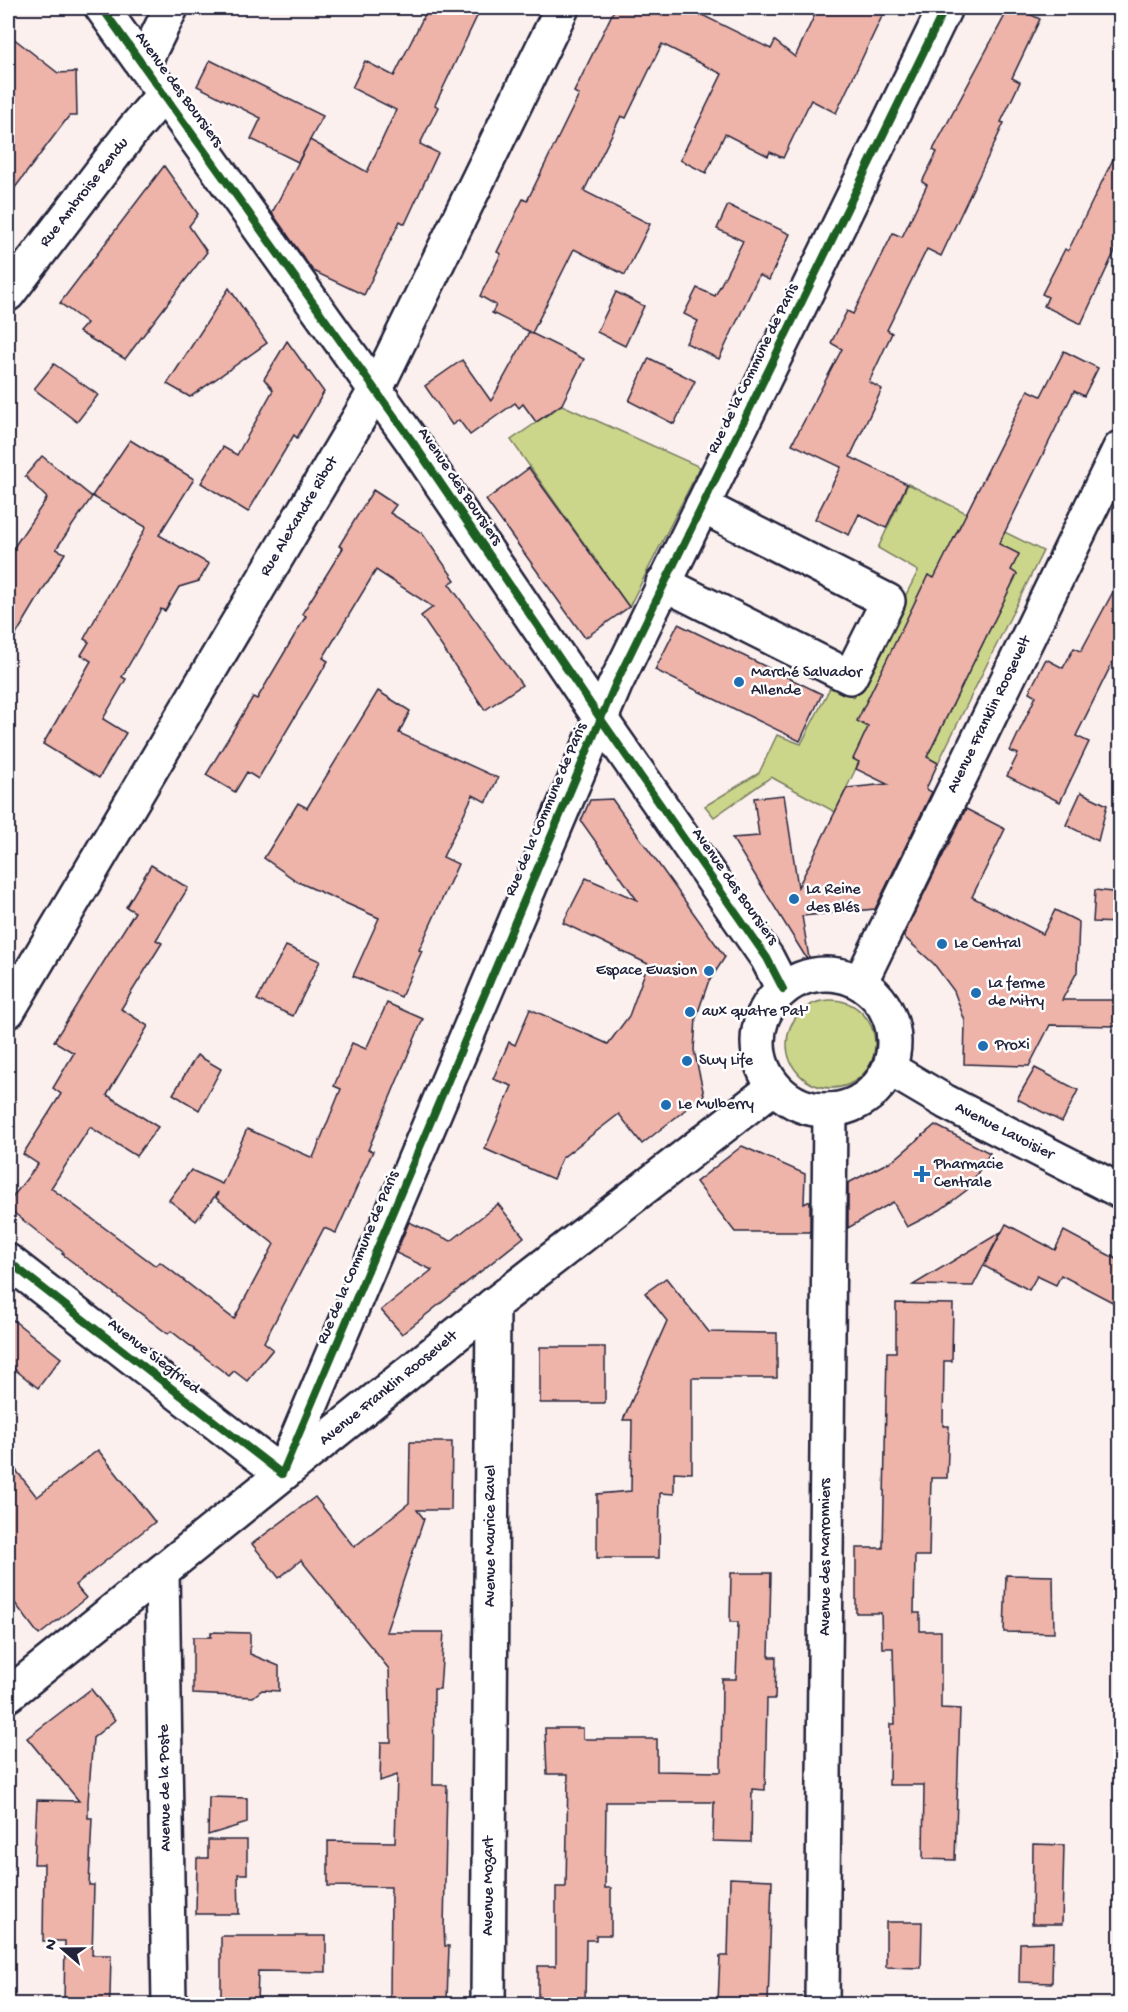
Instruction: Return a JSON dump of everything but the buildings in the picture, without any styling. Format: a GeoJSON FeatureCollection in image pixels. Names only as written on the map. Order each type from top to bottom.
{"type":"FeatureCollection","features":[{"type":"Feature","properties":{"kind":"street","name":"Avenue des Boursiers"},"geometry":{"type":"LineString","coordinates":[[102,8],[375,391],[767,958],[783,989]]}},
{"type":"Feature","properties":{"kind":"street"},"geometry":{"type":"LineString","coordinates":[[143,65],[171,8]]}},
{"type":"Feature","properties":{"kind":"street","name":"Rue Alexandre Ribot"},"geometry":{"type":"LineString","coordinates":[[8,1011],[375,391],[562,8]]}},
{"type":"Feature","properties":{"kind":"street","name":"Rue de la Commune de Paris"},"geometry":{"type":"LineString","coordinates":[[282,1474],[600,718],[663,583],[945,8]]}},
{"type":"Feature","properties":{"kind":"street","name":"Rue Ambroise Rendu"},"geometry":{"type":"LineString","coordinates":[[8,294],[164,94]]}},
{"type":"Feature","properties":{"kind":"street","name":"Avenue Franklin Roosevelt"},"geometry":{"type":"LineString","coordinates":[[860,982],[1120,448]]}},
{"type":"Feature","properties":{"kind":"street"},"geometry":{"type":"LineString","coordinates":[[663,583],[850,678],[888,600],[702,506]]}},
{"type":"Feature","properties":{"kind":"street"},"geometry":{"type":"LineString","coordinates":[[821,974],[841,975],[860,982],[876,995],[887,1011],[894,1030],[894,1050],[890,1069],[866,1098],[849,1107],[830,1110],[809,1108],[790,1100],[774,1087],[763,1068],[758,1047],[760,1026],[768,1006],[783,989],[800,979],[821,974]]}},
{"type":"Feature","properties":{"kind":"street","name":"Avenue Lavoisier"},"geometry":{"type":"LineString","coordinates":[[890,1069],[946,1102],[1120,1191]]}},
{"type":"Feature","properties":{"kind":"street","name":"Avenue Franklin Roosevelt"},"geometry":{"type":"LineString","coordinates":[[8,1695],[493,1305],[774,1087]]}},
{"type":"Feature","properties":{"kind":"street","name":"Avenue des Marronniers"},"geometry":{"type":"LineString","coordinates":[[822,2004],[830,1110]]}},
{"type":"Feature","properties":{"kind":"street","name":"Avenue Siegfried"},"geometry":{"type":"LineString","coordinates":[[8,1261],[282,1474]]}},
{"type":"Feature","properties":{"kind":"street","name":"Avenue Maurice Ravel"},"geometry":{"type":"LineString","coordinates":[[490,1767],[493,1305]]}},
{"type":"Feature","properties":{"kind":"street","name":"Avenue de la Poste"},"geometry":{"type":"LineString","coordinates":[[162,1572],[169,2004]]}},
{"type":"Feature","properties":{"kind":"street","name":"Avenue Mozart"},"geometry":{"type":"LineString","coordinates":[[488,2004],[490,1767]]}},
{"type":"Feature","properties":{"kind":"green space"},"geometry":{"type":"Polygon","coordinates":[[[562,405],[700,467],[629,607],[511,440],[562,405]]]}},
{"type":"Feature","properties":{"kind":"green space"},"geometry":{"type":"Polygon","coordinates":[[[908,484],[1043,551],[938,763],[927,757],[1017,574],[1011,570],[1019,554],[960,525],[936,579],[928,575],[868,727],[859,762],[835,812],[771,777],[714,817],[705,806],[759,773],[777,735],[801,744],[831,686],[854,697],[918,571],[878,548],[908,484]]]}},
{"type":"Feature","properties":{"kind":"green space"},"geometry":{"type":"Polygon","coordinates":[[[831,1000],[848,1004],[862,1013],[871,1027],[875,1044],[871,1061],[862,1075],[848,1084],[831,1088],[814,1084],[800,1075],[791,1061],[787,1044],[791,1027],[800,1013],[814,1004],[831,1000]]]}},
{"type":"Feature","properties":{"kind":"cycle path"},"geometry":{"type":"LineString","coordinates":[[102,8],[412,441],[600,718],[767,958],[783,989]]}},
{"type":"Feature","properties":{"kind":"cycle path"},"geometry":{"type":"LineString","coordinates":[[8,1261],[282,1474],[615,685],[945,8]]}},
{"type":"Feature","properties":{"kind":"place","name":"Marché Salvador Allende"},"geometry":{"type":"Point","coordinates":[739,682]}},
{"type":"Feature","properties":{"kind":"place","name":"La Reine des Blés"},"geometry":{"type":"Point","coordinates":[794,899]}},
{"type":"Feature","properties":{"kind":"place","name":"Le Central"},"geometry":{"type":"Point","coordinates":[942,944]}},
{"type":"Feature","properties":{"kind":"place","name":"Espace Evasion"},"geometry":{"type":"Point","coordinates":[709,971]}},
{"type":"Feature","properties":{"kind":"place","name":"La ferme de Mitry"},"geometry":{"type":"Point","coordinates":[976,993]}},
{"type":"Feature","properties":{"kind":"place","name":"aux quatre Pat'"},"geometry":{"type":"Point","coordinates":[690,1012]}},
{"type":"Feature","properties":{"kind":"place","name":"Proxi"},"geometry":{"type":"Point","coordinates":[983,1046]}},
{"type":"Feature","properties":{"kind":"place","name":"Swy Life"},"geometry":{"type":"Point","coordinates":[687,1061]}},
{"type":"Feature","properties":{"kind":"place","name":"Le Mulberry"},"geometry":{"type":"Point","coordinates":[666,1105]}},
{"type":"Feature","properties":{"kind":"place","name":"Pharmacie Centrale"},"geometry":{"type":"Point","coordinates":[922,1174]}}]}
